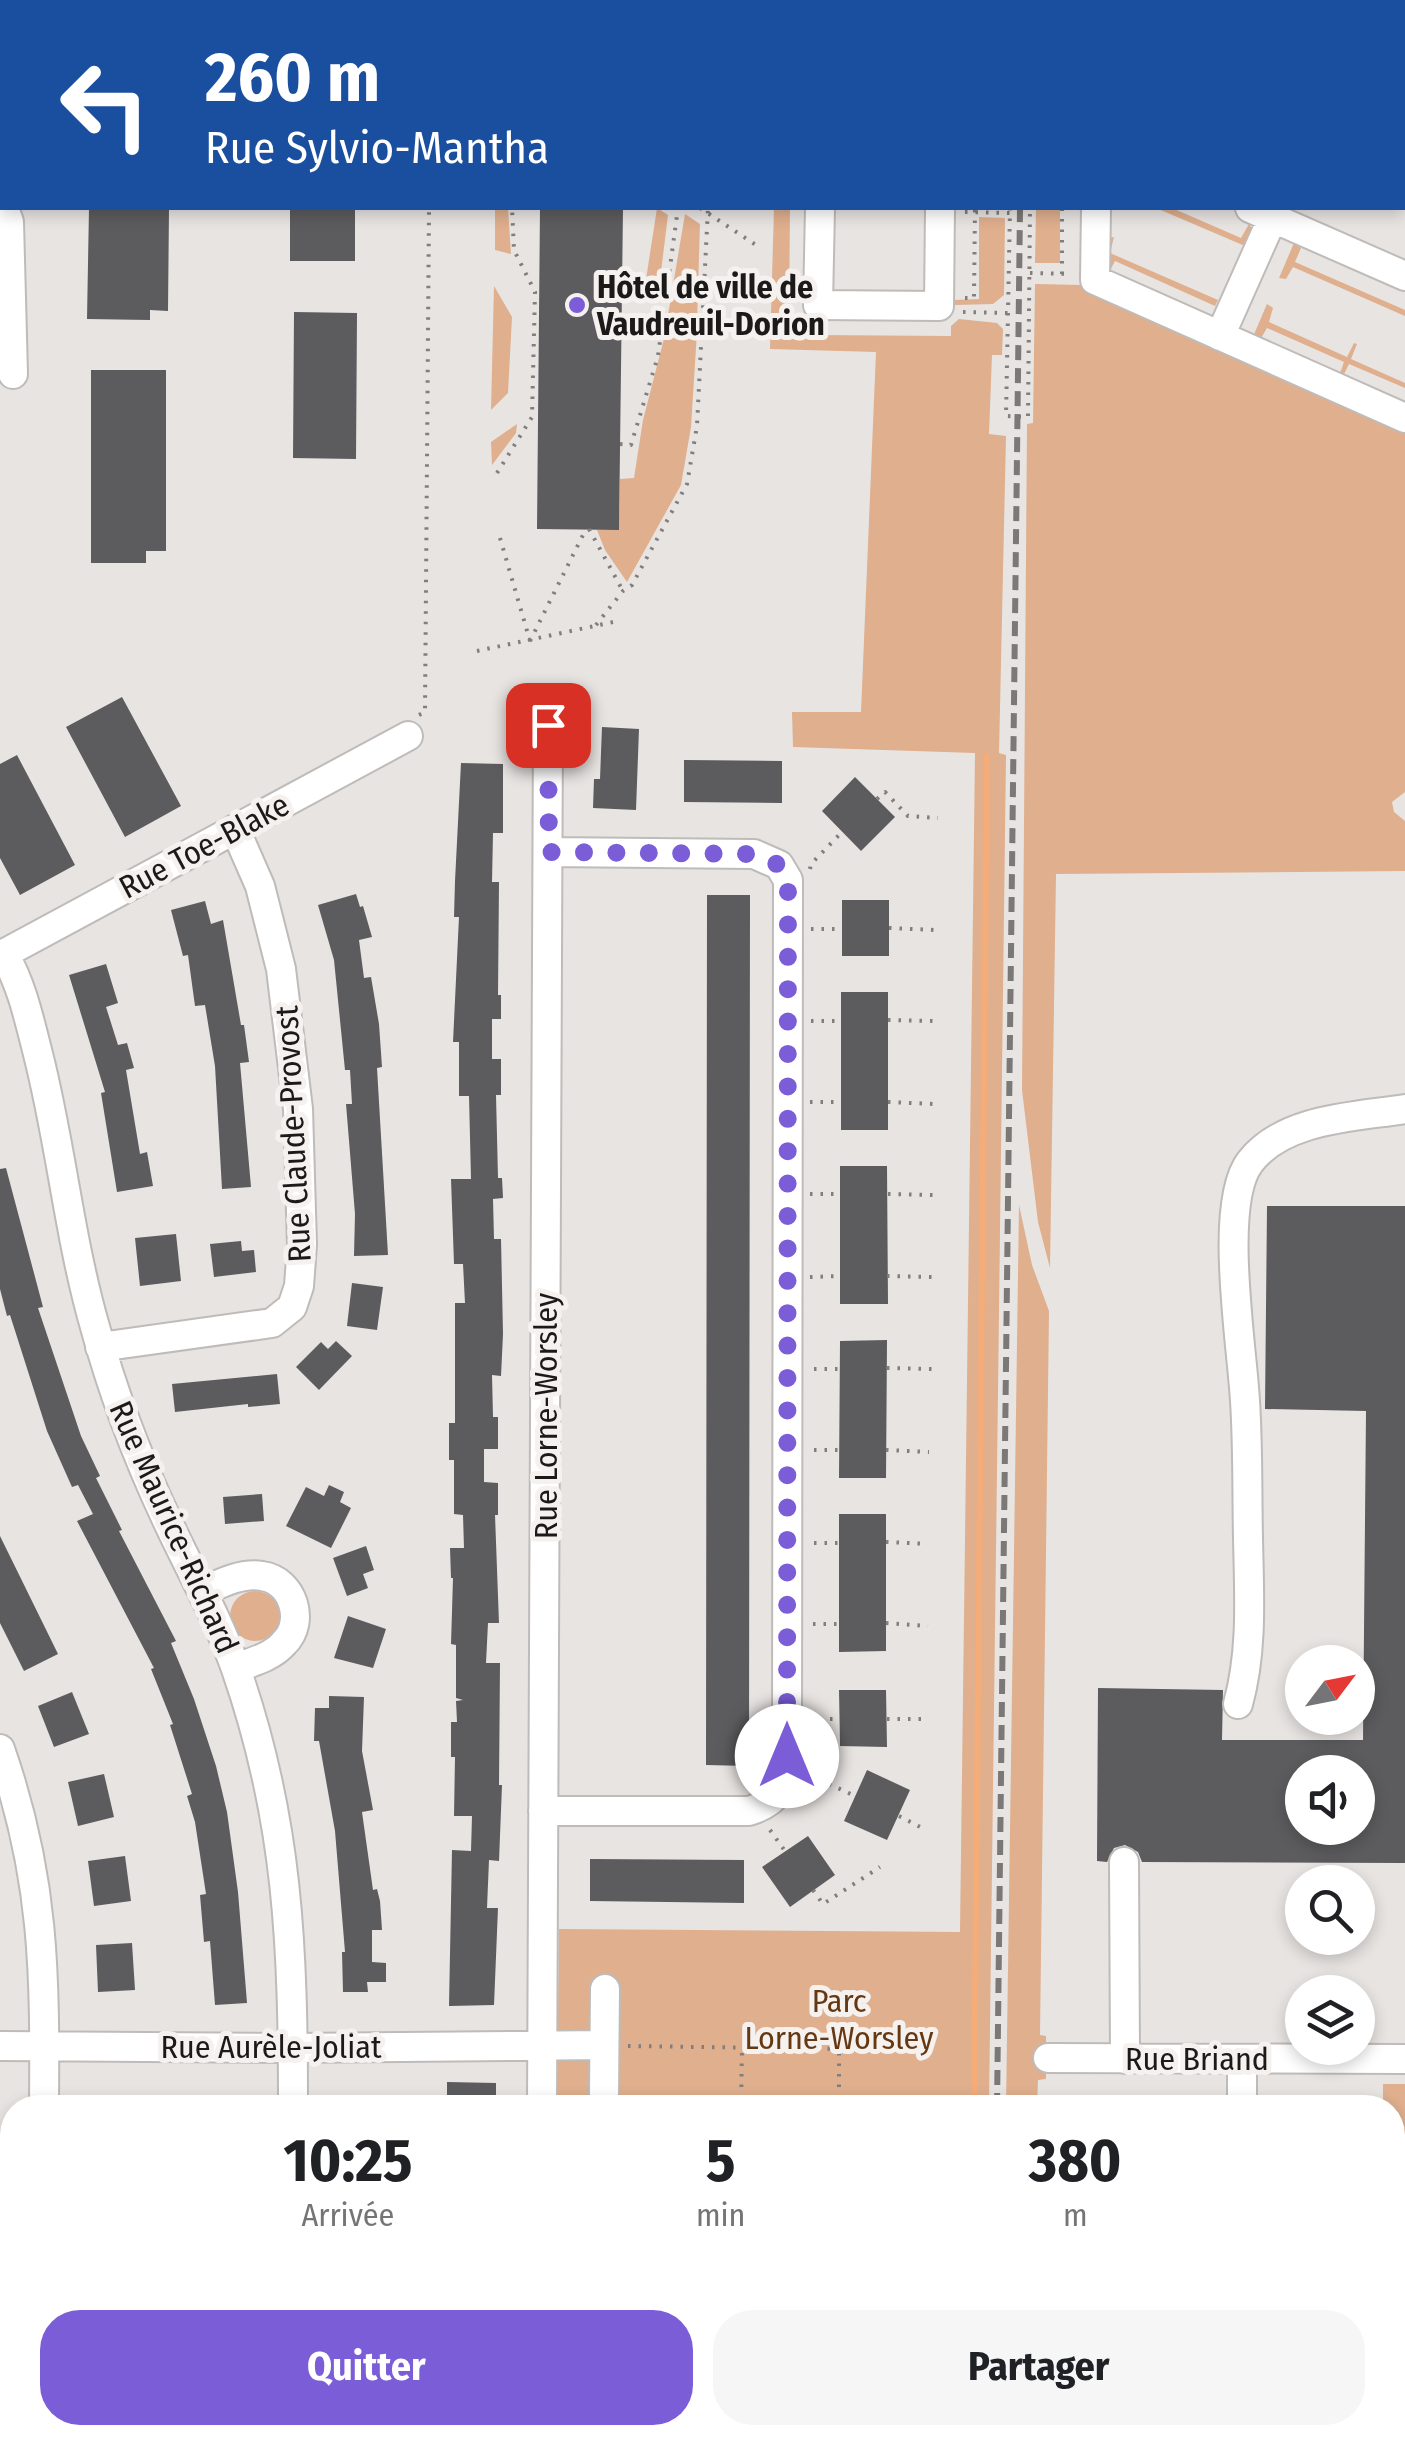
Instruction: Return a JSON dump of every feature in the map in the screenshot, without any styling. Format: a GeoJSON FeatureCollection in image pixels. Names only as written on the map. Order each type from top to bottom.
{"type":"FeatureCollection","features":[{"type":"Feature","properties":{"kind":"street"},"geometry":{"type":"LineString","coordinates":[[4,210],[8,222],[13,374]]}},
{"type":"Feature","properties":{"kind":"street"},"geometry":{"type":"LineString","coordinates":[[820,210],[818,305],[939,306],[947,210]]}},
{"type":"Feature","properties":{"kind":"street"},"geometry":{"type":"LineString","coordinates":[[1096,210],[1094,280],[1405,418]]}},
{"type":"Feature","properties":{"kind":"street"},"geometry":{"type":"LineString","coordinates":[[1220,336],[1266,211],[1405,276]]}},
{"type":"Feature","properties":{"kind":"street","name":"Rue Lorne-Worsley"},"geometry":{"type":"LineString","coordinates":[[542,2095],[548,725]]}},
{"type":"Feature","properties":{"kind":"street","name":"Rue Toe-Blake"},"geometry":{"type":"LineString","coordinates":[[2,955],[236,828],[411,727]]}},
{"type":"Feature","properties":{"kind":"street","name":"Rue Claude-Provost"},"geometry":{"type":"LineString","coordinates":[[100,1347],[272,1323],[287,1314],[297,1298],[301,1269],[301,1181],[286,993],[260,886],[236,828]]}},
{"type":"Feature","properties":{"kind":"street"},"geometry":{"type":"LineString","coordinates":[[543,1810],[749,1811],[780,1794],[787,1771],[788,880],[779,865],[754,854],[549,852]]}},
{"type":"Feature","properties":{"kind":"street","name":"Rue Maurice-Richard"},"geometry":{"type":"LineString","coordinates":[[2,955],[22,994],[44,1079],[73,1236],[100,1347],[138,1456],[236,1668],[265,1768],[284,1862],[292,1958],[293,2095]]}},
{"type":"Feature","properties":{"kind":"street"},"geometry":{"type":"LineString","coordinates":[[1238,1704],[1246,1665],[1249,1591],[1246,1405],[1234,1232],[1237,1190],[1252,1159],[1288,1134],[1338,1119],[1405,1109]]}},
{"type":"Feature","properties":{"kind":"street"},"geometry":{"type":"LineString","coordinates":[[202,1592],[227,1581],[260,1575],[276,1581],[289,1594],[295,1623],[288,1640],[275,1652],[236,1668]]}},
{"type":"Feature","properties":{"kind":"street"},"geometry":{"type":"LineString","coordinates":[[0,1749],[22,1818],[37,1890],[45,1976],[44,2095]]}},
{"type":"Feature","properties":{"kind":"street"},"geometry":{"type":"LineString","coordinates":[[1124,1862],[1125,2058]]}},
{"type":"Feature","properties":{"kind":"street"},"geometry":{"type":"LineString","coordinates":[[604,2093],[605,1989]]}},
{"type":"Feature","properties":{"kind":"street","name":"Rue Aurèle-Joliat"},"geometry":{"type":"LineString","coordinates":[[0,2046],[604,2045]]}},
{"type":"Feature","properties":{"kind":"street","name":"Rue Briand"},"geometry":{"type":"LineString","coordinates":[[1048,2058],[1405,2058]]}},
{"type":"Feature","properties":{"kind":"street"},"geometry":{"type":"LineString","coordinates":[[1242,2059],[1242,2095]]}},
{"type":"Feature","properties":{"kind":"path"},"geometry":{"type":"LineString","coordinates":[[411,727],[425,712],[429,210]]}},
{"type":"Feature","properties":{"kind":"path"},"geometry":{"type":"LineString","coordinates":[[497,473],[532,417],[535,292],[514,250],[512,210]]}},
{"type":"Feature","properties":{"kind":"path"},"geometry":{"type":"LineString","coordinates":[[620,444],[631,444],[658,356],[678,210]]}},
{"type":"Feature","properties":{"kind":"path"},"geometry":{"type":"LineString","coordinates":[[708,210],[759,247]]}},
{"type":"Feature","properties":{"kind":"path"},"geometry":{"type":"LineString","coordinates":[[596,625],[622,591],[632,586],[686,484],[697,426],[708,210]]}},
{"type":"Feature","properties":{"kind":"path"},"geometry":{"type":"LineString","coordinates":[[947,210],[1010,210],[1006,416],[1028,417],[1030,210]]}},
{"type":"Feature","properties":{"kind":"path"},"geometry":{"type":"LineString","coordinates":[[974,298],[975,210]]}},
{"type":"Feature","properties":{"kind":"path"},"geometry":{"type":"LineString","coordinates":[[1062,210],[1062,274]]}},
{"type":"Feature","properties":{"kind":"path"},"geometry":{"type":"LineString","coordinates":[[1030,273],[1082,274]]}},
{"type":"Feature","properties":{"kind":"path"},"geometry":{"type":"LineString","coordinates":[[951,312],[1008,313]]}},
{"type":"Feature","properties":{"kind":"path"},"geometry":{"type":"LineString","coordinates":[[662,323],[702,325]]}},
{"type":"Feature","properties":{"kind":"path"},"geometry":{"type":"LineString","coordinates":[[530,641],[588,530],[622,591]]}},
{"type":"Feature","properties":{"kind":"path"},"geometry":{"type":"LineString","coordinates":[[500,538],[530,641]]}},
{"type":"Feature","properties":{"kind":"path"},"geometry":{"type":"LineString","coordinates":[[476,651],[618,622]]}},
{"type":"Feature","properties":{"kind":"path"},"geometry":{"type":"LineString","coordinates":[[878,800],[885,792],[908,816],[938,818]]}},
{"type":"Feature","properties":{"kind":"path"},"geometry":{"type":"LineString","coordinates":[[810,874],[810,864],[842,832]]}},
{"type":"Feature","properties":{"kind":"path"},"geometry":{"type":"LineString","coordinates":[[806,929],[842,928]]}},
{"type":"Feature","properties":{"kind":"path"},"geometry":{"type":"LineString","coordinates":[[889,928],[936,930]]}},
{"type":"Feature","properties":{"kind":"path"},"geometry":{"type":"LineString","coordinates":[[888,1020],[936,1022]]}},
{"type":"Feature","properties":{"kind":"path"},"geometry":{"type":"LineString","coordinates":[[806,1021],[841,1021]]}},
{"type":"Feature","properties":{"kind":"path"},"geometry":{"type":"LineString","coordinates":[[806,1102],[840,1102]]}},
{"type":"Feature","properties":{"kind":"path"},"geometry":{"type":"LineString","coordinates":[[888,1102],[934,1104]]}},
{"type":"Feature","properties":{"kind":"path"},"geometry":{"type":"LineString","coordinates":[[805,1194],[840,1194]]}},
{"type":"Feature","properties":{"kind":"path"},"geometry":{"type":"LineString","coordinates":[[888,1194],[934,1195]]}},
{"type":"Feature","properties":{"kind":"path"},"geometry":{"type":"LineString","coordinates":[[804,1277],[840,1276]]}},
{"type":"Feature","properties":{"kind":"path"},"geometry":{"type":"LineString","coordinates":[[887,1276],[932,1277]]}},
{"type":"Feature","properties":{"kind":"path"},"geometry":{"type":"LineString","coordinates":[[804,1368],[840,1368]]}},
{"type":"Feature","properties":{"kind":"path"},"geometry":{"type":"LineString","coordinates":[[887,1368],[932,1369]]}},
{"type":"Feature","properties":{"kind":"path"},"geometry":{"type":"LineString","coordinates":[[804,1450],[839,1450]]}},
{"type":"Feature","properties":{"kind":"path"},"geometry":{"type":"LineString","coordinates":[[886,1450],[929,1452]]}},
{"type":"Feature","properties":{"kind":"path"},"geometry":{"type":"LineString","coordinates":[[886,1542],[928,1544]]}},
{"type":"Feature","properties":{"kind":"path"},"geometry":{"type":"LineString","coordinates":[[804,1544],[839,1543]]}},
{"type":"Feature","properties":{"kind":"path"},"geometry":{"type":"LineString","coordinates":[[803,1624],[839,1624]]}},
{"type":"Feature","properties":{"kind":"path"},"geometry":{"type":"LineString","coordinates":[[886,1624],[928,1626]]}},
{"type":"Feature","properties":{"kind":"path"},"geometry":{"type":"LineString","coordinates":[[803,1718],[840,1719]]}},
{"type":"Feature","properties":{"kind":"path"},"geometry":{"type":"LineString","coordinates":[[886,1718],[928,1719]]}},
{"type":"Feature","properties":{"kind":"path"},"geometry":{"type":"LineString","coordinates":[[802,1772],[856,1796]]}},
{"type":"Feature","properties":{"kind":"path"},"geometry":{"type":"LineString","coordinates":[[898,1816],[926,1830]]}},
{"type":"Feature","properties":{"kind":"path"},"geometry":{"type":"LineString","coordinates":[[765,1823],[785,1851]]}},
{"type":"Feature","properties":{"kind":"path"},"geometry":{"type":"LineString","coordinates":[[814,1890],[823,1904],[880,1867]]}},
{"type":"Feature","properties":{"kind":"path"},"geometry":{"type":"LineString","coordinates":[[604,2045],[915,2050]]}},
{"type":"Feature","properties":{"kind":"path"},"geometry":{"type":"LineString","coordinates":[[742,2046],[742,2095]]}},
{"type":"Feature","properties":{"kind":"path"},"geometry":{"type":"LineString","coordinates":[[838,2095],[839,2047]]}},
{"type":"Feature","properties":{"kind":"green space"},"geometry":{"type":"Polygon","coordinates":[[[495,210],[508,210],[511,254],[495,250],[495,210]]]}},
{"type":"Feature","properties":{"kind":"green space"},"geometry":{"type":"Polygon","coordinates":[[[657,210],[660,210],[668,215],[659,288],[643,299],[657,210]]]}},
{"type":"Feature","properties":{"kind":"green space","name":"Parc Lorne-Worsley"},"geometry":{"type":"Polygon","coordinates":[[[774,210],[790,210],[789,313],[812,313],[813,335],[951,336],[951,326],[959,319],[997,323],[1003,329],[1002,355],[992,355],[989,434],[1006,436],[999,753],[1006,755],[989,2095],[557,2095],[559,1929],[960,1932],[975,753],[793,747],[792,712],[861,712],[876,352],[770,349],[774,210]]]}},
{"type":"Feature","properties":{"kind":"green space"},"geometry":{"type":"Polygon","coordinates":[[[1036,210],[1060,210],[1060,263],[1035,263],[1036,210]]]}},
{"type":"Feature","properties":{"kind":"green space"},"geometry":{"type":"Polygon","coordinates":[[[1161,210],[1177,210],[1241,238],[1249,224],[1252,229],[1245,246],[1161,210]]]}},
{"type":"Feature","properties":{"kind":"green space"},"geometry":{"type":"Polygon","coordinates":[[[685,214],[700,224],[697,322],[668,315],[685,214]]]}},
{"type":"Feature","properties":{"kind":"green space"},"geometry":{"type":"Polygon","coordinates":[[[979,217],[1005,218],[1004,295],[993,304],[955,305],[955,300],[979,299],[979,217]]]}},
{"type":"Feature","properties":{"kind":"green space"},"geometry":{"type":"Polygon","coordinates":[[[1114,237],[1110,253],[1218,300],[1215,306],[1115,261],[1108,274],[1109,238],[1114,237]]]}},
{"type":"Feature","properties":{"kind":"green space"},"geometry":{"type":"Polygon","coordinates":[[[1294,243],[1301,248],[1295,262],[1405,310],[1405,316],[1293,267],[1286,279],[1279,278],[1294,243]]]}},
{"type":"Feature","properties":{"kind":"green space"},"geometry":{"type":"Polygon","coordinates":[[[1035,284],[1084,285],[1085,289],[1405,430],[1405,792],[1392,802],[1394,812],[1405,821],[1405,871],[1056,874],[1050,1268],[1038,1222],[1022,1090],[1027,424],[1033,423],[1035,284]]]}},
{"type":"Feature","properties":{"kind":"green space"},"geometry":{"type":"Polygon","coordinates":[[[494,286],[512,317],[508,393],[491,410],[494,286]]]}},
{"type":"Feature","properties":{"kind":"green space"},"geometry":{"type":"Polygon","coordinates":[[[1267,304],[1273,308],[1269,322],[1347,357],[1357,344],[1351,359],[1405,383],[1405,388],[1349,364],[1342,378],[1339,376],[1344,362],[1267,328],[1260,340],[1252,339],[1267,304]]]}},
{"type":"Feature","properties":{"kind":"green space"},"geometry":{"type":"Polygon","coordinates":[[[666,331],[697,332],[691,427],[681,485],[627,582],[605,550],[597,530],[619,529],[620,479],[634,478],[643,420],[666,331]]]}},
{"type":"Feature","properties":{"kind":"green space"},"geometry":{"type":"Polygon","coordinates":[[[517,424],[516,433],[492,465],[491,442],[517,424]]]}},
{"type":"Feature","properties":{"kind":"green space"},"geometry":{"type":"Polygon","coordinates":[[[1019,1205],[1032,1265],[1049,1311],[1040,2035],[1046,2036],[1046,2079],[1038,2080],[1037,2095],[1006,2095],[1019,1205]]]}},
{"type":"Feature","properties":{"kind":"green space"},"geometry":{"type":"Polygon","coordinates":[[[255,1591],[273,1598],[280,1616],[273,1634],[255,1641],[237,1634],[230,1616],[237,1598],[255,1591]]]}},
{"type":"Feature","properties":{"kind":"green space"},"geometry":{"type":"Polygon","coordinates":[[[1383,2084],[1405,2084],[1405,2095],[1383,2095],[1383,2084]]]}},
{"type":"Feature","properties":{"kind":"building"},"geometry":{"type":"Polygon","coordinates":[[[89,210],[169,210],[168,311],[150,310],[150,320],[87,319],[89,210]]]}},
{"type":"Feature","properties":{"kind":"building"},"geometry":{"type":"Polygon","coordinates":[[[290,210],[355,210],[355,261],[290,261],[290,210]]]}},
{"type":"Feature","properties":{"kind":"building"},"geometry":{"type":"Polygon","coordinates":[[[540,210],[623,210],[619,530],[537,529],[540,210]]]}},
{"type":"Feature","properties":{"kind":"building"},"geometry":{"type":"Polygon","coordinates":[[[294,312],[357,313],[356,459],[293,458],[294,312]]]}},
{"type":"Feature","properties":{"kind":"building"},"geometry":{"type":"Polygon","coordinates":[[[91,370],[166,370],[166,551],[146,551],[146,563],[91,563],[91,370]]]}},
{"type":"Feature","properties":{"kind":"building"},"geometry":{"type":"Polygon","coordinates":[[[122,697],[181,806],[125,837],[66,727],[122,697]]]}},
{"type":"Feature","properties":{"kind":"building"},"geometry":{"type":"Polygon","coordinates":[[[602,727],[639,729],[636,810],[593,808],[594,779],[600,779],[602,727]]]}},
{"type":"Feature","properties":{"kind":"building"},"geometry":{"type":"Polygon","coordinates":[[[17,755],[75,865],[20,895],[0,858],[0,764],[17,755]]]}},
{"type":"Feature","properties":{"kind":"building"},"geometry":{"type":"Polygon","coordinates":[[[684,760],[782,761],[782,803],[684,802],[684,760]]]}},
{"type":"Feature","properties":{"kind":"building"},"geometry":{"type":"Polygon","coordinates":[[[461,763],[503,764],[503,833],[493,833],[492,882],[499,882],[501,1019],[492,1019],[492,1059],[501,1059],[501,1095],[496,1095],[498,1178],[502,1178],[503,1198],[493,1199],[494,1239],[501,1239],[503,1334],[501,1376],[492,1375],[498,1449],[484,1449],[484,1482],[498,1483],[495,1515],[499,1623],[488,1623],[486,1663],[500,1663],[502,1785],[499,1861],[489,1860],[487,1908],[498,1908],[494,2005],[449,2006],[452,1850],[471,1851],[472,1816],[454,1816],[455,1757],[451,1757],[451,1722],[457,1722],[456,1701],[463,1700],[456,1698],[456,1645],[451,1644],[450,1548],[464,1548],[463,1515],[454,1514],[449,1423],[455,1423],[455,1303],[465,1303],[463,1264],[454,1264],[451,1179],[471,1179],[469,1096],[459,1096],[459,1042],[453,1042],[461,763]]]}},
{"type":"Feature","properties":{"kind":"building"},"geometry":{"type":"Polygon","coordinates":[[[855,777],[895,817],[861,851],[822,811],[855,777]]]}},
{"type":"Feature","properties":{"kind":"building"},"geometry":{"type":"Polygon","coordinates":[[[356,894],[372,937],[359,940],[364,978],[371,977],[379,1024],[382,1067],[377,1068],[388,1255],[354,1256],[355,1214],[346,1104],[352,1104],[350,1070],[345,1070],[334,960],[318,905],[356,894]]]}},
{"type":"Feature","properties":{"kind":"building"},"geometry":{"type":"Polygon","coordinates":[[[707,895],[750,895],[749,1766],[706,1765],[707,895]]]}},
{"type":"Feature","properties":{"kind":"building"},"geometry":{"type":"Polygon","coordinates":[[[842,900],[889,900],[889,956],[842,956],[842,900]]]}},
{"type":"Feature","properties":{"kind":"building"},"geometry":{"type":"Polygon","coordinates":[[[205,901],[211,924],[223,920],[244,1025],[249,1062],[240,1063],[251,1187],[222,1189],[215,1066],[205,1005],[195,1006],[188,955],[183,956],[171,910],[205,901]]]}},
{"type":"Feature","properties":{"kind":"building"},"geometry":{"type":"Polygon","coordinates":[[[106,964],[118,1003],[106,1007],[118,1045],[127,1043],[134,1068],[126,1070],[140,1154],[147,1152],[153,1186],[117,1192],[101,1093],[105,1092],[69,975],[106,964]]]}},
{"type":"Feature","properties":{"kind":"building"},"geometry":{"type":"Polygon","coordinates":[[[841,992],[888,992],[888,1130],[841,1130],[841,992]]]}},
{"type":"Feature","properties":{"kind":"building"},"geometry":{"type":"Polygon","coordinates":[[[840,1166],[887,1166],[888,1304],[840,1304],[840,1166]]]}},
{"type":"Feature","properties":{"kind":"building"},"geometry":{"type":"Polygon","coordinates":[[[6,1168],[43,1307],[38,1308],[81,1436],[100,1476],[96,1478],[122,1530],[119,1531],[176,1641],[171,1643],[216,1766],[238,1892],[247,2003],[215,2005],[210,1941],[204,1942],[200,1895],[206,1894],[187,1796],[192,1794],[170,1725],[173,1724],[151,1669],[154,1668],[77,1521],[93,1514],[78,1485],[72,1487],[47,1431],[10,1315],[7,1316],[0,1289],[0,1169],[6,1168]]]}},
{"type":"Feature","properties":{"kind":"building"},"geometry":{"type":"Polygon","coordinates":[[[1267,1206],[1405,1206],[1405,1863],[1142,1862],[1138,1852],[1125,1845],[1114,1848],[1107,1862],[1097,1861],[1098,1688],[1223,1690],[1222,1740],[1363,1740],[1363,1735],[1375,1735],[1375,1645],[1364,1645],[1366,1411],[1265,1409],[1267,1206]]]}},
{"type":"Feature","properties":{"kind":"building"},"geometry":{"type":"Polygon","coordinates":[[[176,1234],[181,1281],[140,1286],[135,1238],[176,1234]]]}},
{"type":"Feature","properties":{"kind":"building"},"geometry":{"type":"Polygon","coordinates":[[[241,1241],[242,1251],[254,1250],[256,1272],[214,1277],[210,1244],[241,1241]]]}},
{"type":"Feature","properties":{"kind":"building"},"geometry":{"type":"Polygon","coordinates":[[[352,1283],[383,1287],[377,1330],[347,1326],[352,1283]]]}},
{"type":"Feature","properties":{"kind":"building"},"geometry":{"type":"Polygon","coordinates":[[[887,1340],[886,1478],[839,1478],[840,1341],[887,1340]]]}},
{"type":"Feature","properties":{"kind":"building"},"geometry":{"type":"Polygon","coordinates":[[[336,1341],[352,1356],[319,1390],[296,1367],[321,1342],[328,1349],[336,1341]]]}},
{"type":"Feature","properties":{"kind":"building"},"geometry":{"type":"Polygon","coordinates":[[[277,1374],[280,1404],[175,1412],[172,1384],[277,1374]]]}},
{"type":"Feature","properties":{"kind":"building"},"geometry":{"type":"Polygon","coordinates":[[[329,1485],[344,1492],[340,1502],[351,1508],[331,1548],[286,1526],[306,1487],[324,1496],[329,1485]]]}},
{"type":"Feature","properties":{"kind":"building"},"geometry":{"type":"Polygon","coordinates":[[[262,1494],[264,1521],[225,1524],[223,1497],[262,1494]]]}},
{"type":"Feature","properties":{"kind":"building"},"geometry":{"type":"Polygon","coordinates":[[[839,1514],[886,1514],[886,1651],[839,1652],[839,1514]]]}},
{"type":"Feature","properties":{"kind":"building"},"geometry":{"type":"Polygon","coordinates":[[[0,1536],[58,1654],[24,1671],[0,1623],[0,1536]]]}},
{"type":"Feature","properties":{"kind":"building"},"geometry":{"type":"Polygon","coordinates":[[[366,1546],[374,1570],[363,1574],[368,1588],[347,1596],[333,1558],[366,1546]]]}},
{"type":"Feature","properties":{"kind":"building"},"geometry":{"type":"Polygon","coordinates":[[[348,1616],[386,1629],[373,1668],[334,1658],[348,1616]]]}},
{"type":"Feature","properties":{"kind":"building"},"geometry":{"type":"Polygon","coordinates":[[[839,1690],[886,1690],[887,1747],[840,1746],[839,1690]]]}},
{"type":"Feature","properties":{"kind":"building"},"geometry":{"type":"Polygon","coordinates":[[[72,1692],[89,1734],[54,1747],[38,1706],[72,1692]]]}},
{"type":"Feature","properties":{"kind":"building"},"geometry":{"type":"Polygon","coordinates":[[[329,1696],[364,1697],[362,1751],[373,1810],[362,1812],[382,1930],[372,1930],[372,1962],[386,1963],[386,1982],[367,1982],[368,1992],[343,1992],[345,1952],[335,1831],[319,1741],[314,1741],[315,1708],[329,1708],[329,1696]]]}},
{"type":"Feature","properties":{"kind":"building"},"geometry":{"type":"Polygon","coordinates":[[[867,1770],[910,1790],[887,1840],[844,1821],[867,1770]]]}},
{"type":"Feature","properties":{"kind":"building"},"geometry":{"type":"Polygon","coordinates":[[[104,1774],[114,1817],[78,1826],[68,1782],[104,1774]]]}},
{"type":"Feature","properties":{"kind":"building"},"geometry":{"type":"Polygon","coordinates":[[[808,1836],[835,1875],[790,1907],[762,1867],[808,1836]]]}},
{"type":"Feature","properties":{"kind":"building"},"geometry":{"type":"Polygon","coordinates":[[[125,1856],[131,1901],[94,1906],[88,1861],[125,1856]]]}},
{"type":"Feature","properties":{"kind":"building"},"geometry":{"type":"Polygon","coordinates":[[[590,1859],[744,1860],[744,1903],[590,1901],[590,1859]]]}},
{"type":"Feature","properties":{"kind":"building"},"geometry":{"type":"Polygon","coordinates":[[[132,1943],[135,1990],[98,1992],[96,1945],[132,1943]]]}},
{"type":"Feature","properties":{"kind":"building"},"geometry":{"type":"Polygon","coordinates":[[[447,2082],[496,2083],[496,2095],[447,2095],[447,2082]]]}},
{"type":"Feature","properties":{"kind":"waterway"},"geometry":{"type":"LineString","coordinates":[[974,2095],[987,756]]}},
{"type":"Feature","properties":{"kind":"railway"},"geometry":{"type":"LineString","coordinates":[[997,2095],[1020,210]]}},
{"type":"Feature","properties":{"kind":"place","name":"Hôtel de ville de Vaudreuil-Dorion"},"geometry":{"type":"Point","coordinates":[577,305]}},
{"type":"Feature","properties":{"kind":"route"},"geometry":{"type":"LineString","coordinates":[[548,725],[549,852],[743,852],[771,859],[788,880],[787,1756]]}}]}
